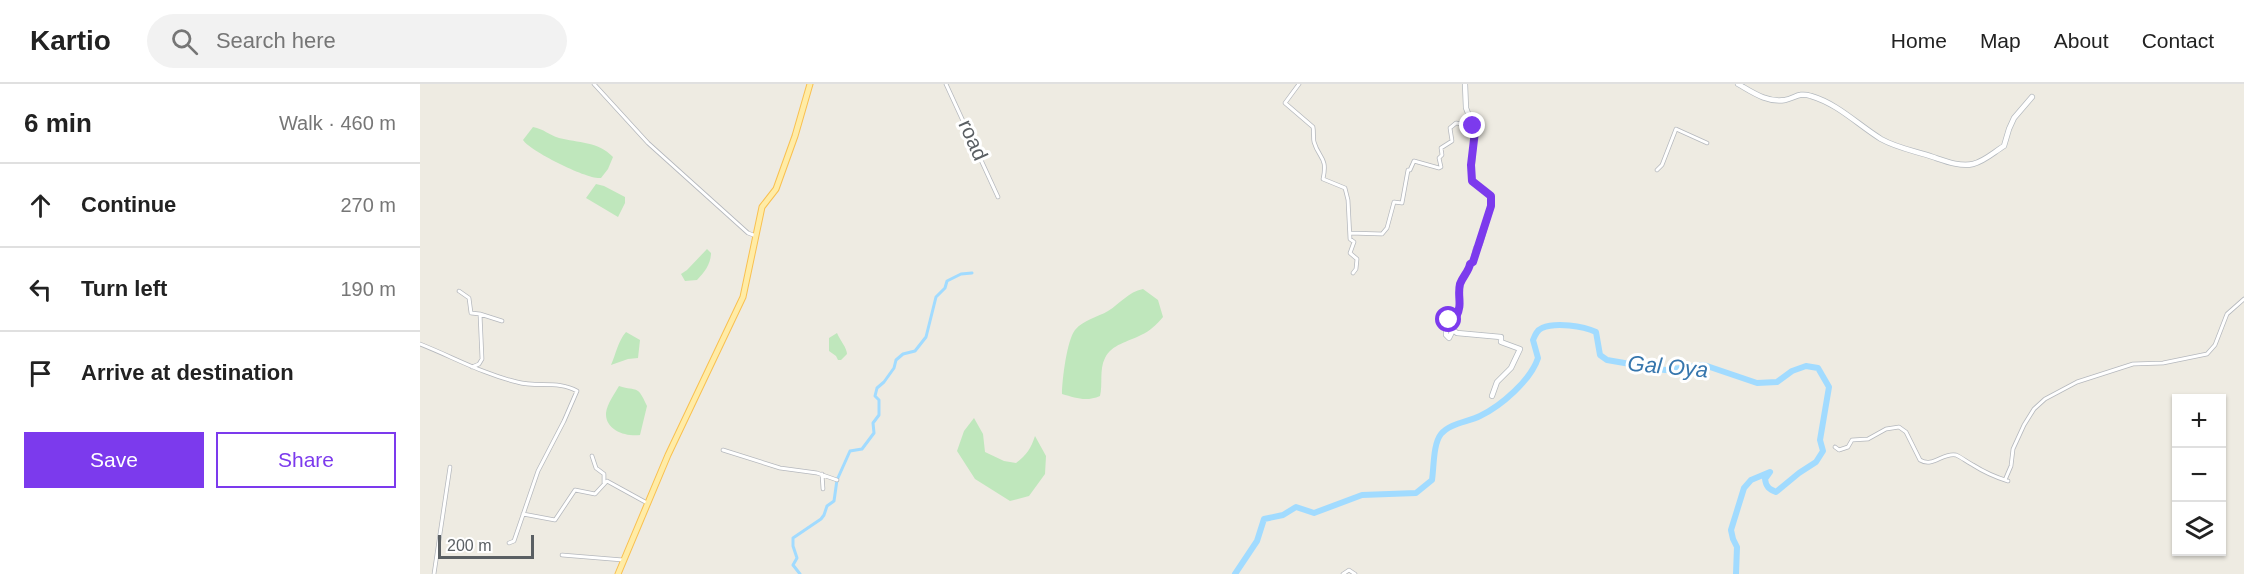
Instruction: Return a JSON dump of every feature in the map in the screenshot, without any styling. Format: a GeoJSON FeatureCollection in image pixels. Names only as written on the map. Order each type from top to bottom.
{"type":"FeatureCollection","features":[{"type":"Feature","properties":{"kind":"main road"},"geometry":{"type":"LineString","coordinates":[[618,574],[668,455],[743,297],[762,207],[776,189],[810,84]]}},
{"type":"Feature","properties":{"kind":"main road"},"geometry":{"type":"LineString","coordinates":[[1465,84],[1466,108],[1475,131],[1471,165],[1472,181],[1491,196],[1491,206],[1473,262],[1470,264],[1470,270],[1462,278],[1461,308],[1456,317],[1446,324],[1446,335],[1449,338],[1453,330],[1457,333],[1501,337],[1501,342],[1520,350],[1511,368],[1497,382],[1492,396]]}},
{"type":"Feature","properties":{"kind":"main road"},"geometry":{"type":"LineString","coordinates":[[1738,84],[1761,97],[1774,100],[1785,100],[1801,94],[1810,95],[1837,107],[1879,138],[1896,147],[1962,164],[1972,164],[1983,160],[2004,146],[2011,124],[2032,97]]}},
{"type":"Feature","properties":{"kind":"street"},"geometry":{"type":"LineString","coordinates":[[594,84],[648,143],[740,225],[757,237]]}},
{"type":"Feature","properties":{"kind":"street","name":"road"},"geometry":{"type":"LineString","coordinates":[[946,84],[998,197]]}},
{"type":"Feature","properties":{"kind":"street"},"geometry":{"type":"LineString","coordinates":[[1299,84],[1285,103],[1313,127],[1314,142],[1325,167],[1323,179],[1345,188],[1348,200],[1347,225],[1350,239],[1354,242],[1350,253],[1357,259],[1353,273]]}},
{"type":"Feature","properties":{"kind":"street"},"geometry":{"type":"LineString","coordinates":[[1350,233],[1382,234],[1387,228],[1394,202],[1402,203],[1408,170],[1414,161],[1441,167],[1439,158],[1442,155],[1441,148],[1452,141],[1450,128],[1456,123],[1473,126]]}},
{"type":"Feature","properties":{"kind":"street"},"geometry":{"type":"LineString","coordinates":[[1658,170],[1676,129],[1707,143]]}},
{"type":"Feature","properties":{"kind":"street"},"geometry":{"type":"LineString","coordinates":[[459,291],[469,298],[471,313],[502,321]]}},
{"type":"Feature","properties":{"kind":"street"},"geometry":{"type":"LineString","coordinates":[[1834,447],[1839,450],[1848,447],[1852,440],[1868,439],[1886,429],[1899,427],[1906,432],[1923,463],[1952,455],[1958,456],[1984,472],[2006,481],[2013,449],[2024,425],[2034,409],[2045,399],[2077,382],[2133,364],[2163,363],[2207,354],[2215,345],[2227,314],[2244,299]]}},
{"type":"Feature","properties":{"kind":"street"},"geometry":{"type":"LineString","coordinates":[[472,367],[479,364],[482,359],[480,314]]}},
{"type":"Feature","properties":{"kind":"street"},"geometry":{"type":"LineString","coordinates":[[420,344],[484,373],[525,384],[561,384],[577,391],[538,471],[514,541],[508,543]]}},
{"type":"Feature","properties":{"kind":"street"},"geometry":{"type":"LineString","coordinates":[[723,450],[790,470],[808,471],[837,480]]}},
{"type":"Feature","properties":{"kind":"street"},"geometry":{"type":"LineString","coordinates":[[523,514],[555,520],[575,490],[595,494],[604,483],[604,474],[596,468],[592,456]]}},
{"type":"Feature","properties":{"kind":"street"},"geometry":{"type":"LineString","coordinates":[[434,574],[450,467]]}},
{"type":"Feature","properties":{"kind":"street"},"geometry":{"type":"LineString","coordinates":[[822,474],[823,489]]}},
{"type":"Feature","properties":{"kind":"street"},"geometry":{"type":"LineString","coordinates":[[604,483],[607,481],[647,503]]}},
{"type":"Feature","properties":{"kind":"street"},"geometry":{"type":"LineString","coordinates":[[562,555],[625,560]]}},
{"type":"Feature","properties":{"kind":"street"},"geometry":{"type":"LineString","coordinates":[[1343,574],[1349,570],[1355,574]]}},
{"type":"Feature","properties":{"kind":"green space"},"geometry":{"type":"Polygon","coordinates":[[[533,127],[559,138],[588,143],[601,148],[613,157],[608,169],[601,178],[594,177],[572,170],[536,151],[523,140],[533,127]]]}},
{"type":"Feature","properties":{"kind":"green space"},"geometry":{"type":"Polygon","coordinates":[[[596,184],[625,197],[625,203],[618,217],[586,198],[596,184]]]}},
{"type":"Feature","properties":{"kind":"green space"},"geometry":{"type":"Polygon","coordinates":[[[707,249],[711,257],[705,271],[697,280],[685,281],[681,274],[707,249]]]}},
{"type":"Feature","properties":{"kind":"green space"},"geometry":{"type":"Polygon","coordinates":[[[1143,289],[1158,300],[1163,317],[1147,332],[1116,346],[1108,353],[1102,367],[1100,396],[1086,399],[1062,394],[1067,351],[1075,330],[1086,321],[1108,311],[1133,293],[1143,289]]]}},
{"type":"Feature","properties":{"kind":"green space"},"geometry":{"type":"Polygon","coordinates":[[[626,332],[640,340],[638,358],[611,365],[619,343],[626,332]]]}},
{"type":"Feature","properties":{"kind":"green space"},"geometry":{"type":"Polygon","coordinates":[[[837,333],[847,352],[841,360],[829,351],[829,338],[837,333]]]}},
{"type":"Feature","properties":{"kind":"green space"},"geometry":{"type":"Polygon","coordinates":[[[619,386],[639,392],[647,406],[640,435],[629,435],[617,431],[609,424],[606,413],[619,386]]]}},
{"type":"Feature","properties":{"kind":"green space"},"geometry":{"type":"Polygon","coordinates":[[[974,418],[983,434],[985,452],[1004,461],[1016,463],[1020,460],[1028,451],[1035,436],[1046,456],[1045,474],[1029,496],[1010,501],[975,479],[957,451],[964,431],[974,418]]]}},
{"type":"Feature","properties":{"kind":"waterway"},"geometry":{"type":"LineString","coordinates":[[800,574],[793,565],[797,558],[793,538],[821,519],[827,506],[834,501],[837,480],[850,451],[862,449],[874,433],[873,423],[879,415],[879,400],[875,396],[877,388],[894,368],[896,360],[903,354],[915,351],[926,337],[936,297],[945,288],[947,281],[961,274],[972,273]]}},
{"type":"Feature","properties":{"kind":"waterway","name":"Gal Oya"},"geometry":{"type":"LineString","coordinates":[[1235,574],[1257,541],[1264,519],[1283,515],[1296,507],[1314,513],[1362,495],[1416,493],[1432,480],[1435,450],[1441,434],[1449,427],[1488,412],[1514,392],[1529,375],[1538,358],[1533,340],[1536,333],[1548,326],[1562,325],[1596,332],[1600,355],[1607,360],[1665,370],[1704,365],[1757,383],[1777,382],[1792,371],[1806,366],[1818,368],[1829,387],[1820,440],[1823,451],[1816,462],[1776,492],[1771,490],[1765,482],[1770,472],[1751,480],[1744,488],[1731,530],[1737,547],[1736,574]]}},
{"type":"Feature","properties":{"kind":"route"},"geometry":{"type":"LineString","coordinates":[[1449,320],[1456,317],[1461,308],[1462,278],[1470,270],[1470,264],[1475,258],[1476,248],[1484,233],[1491,206],[1491,196],[1472,181],[1471,165],[1475,131],[1473,126]]}}]}
